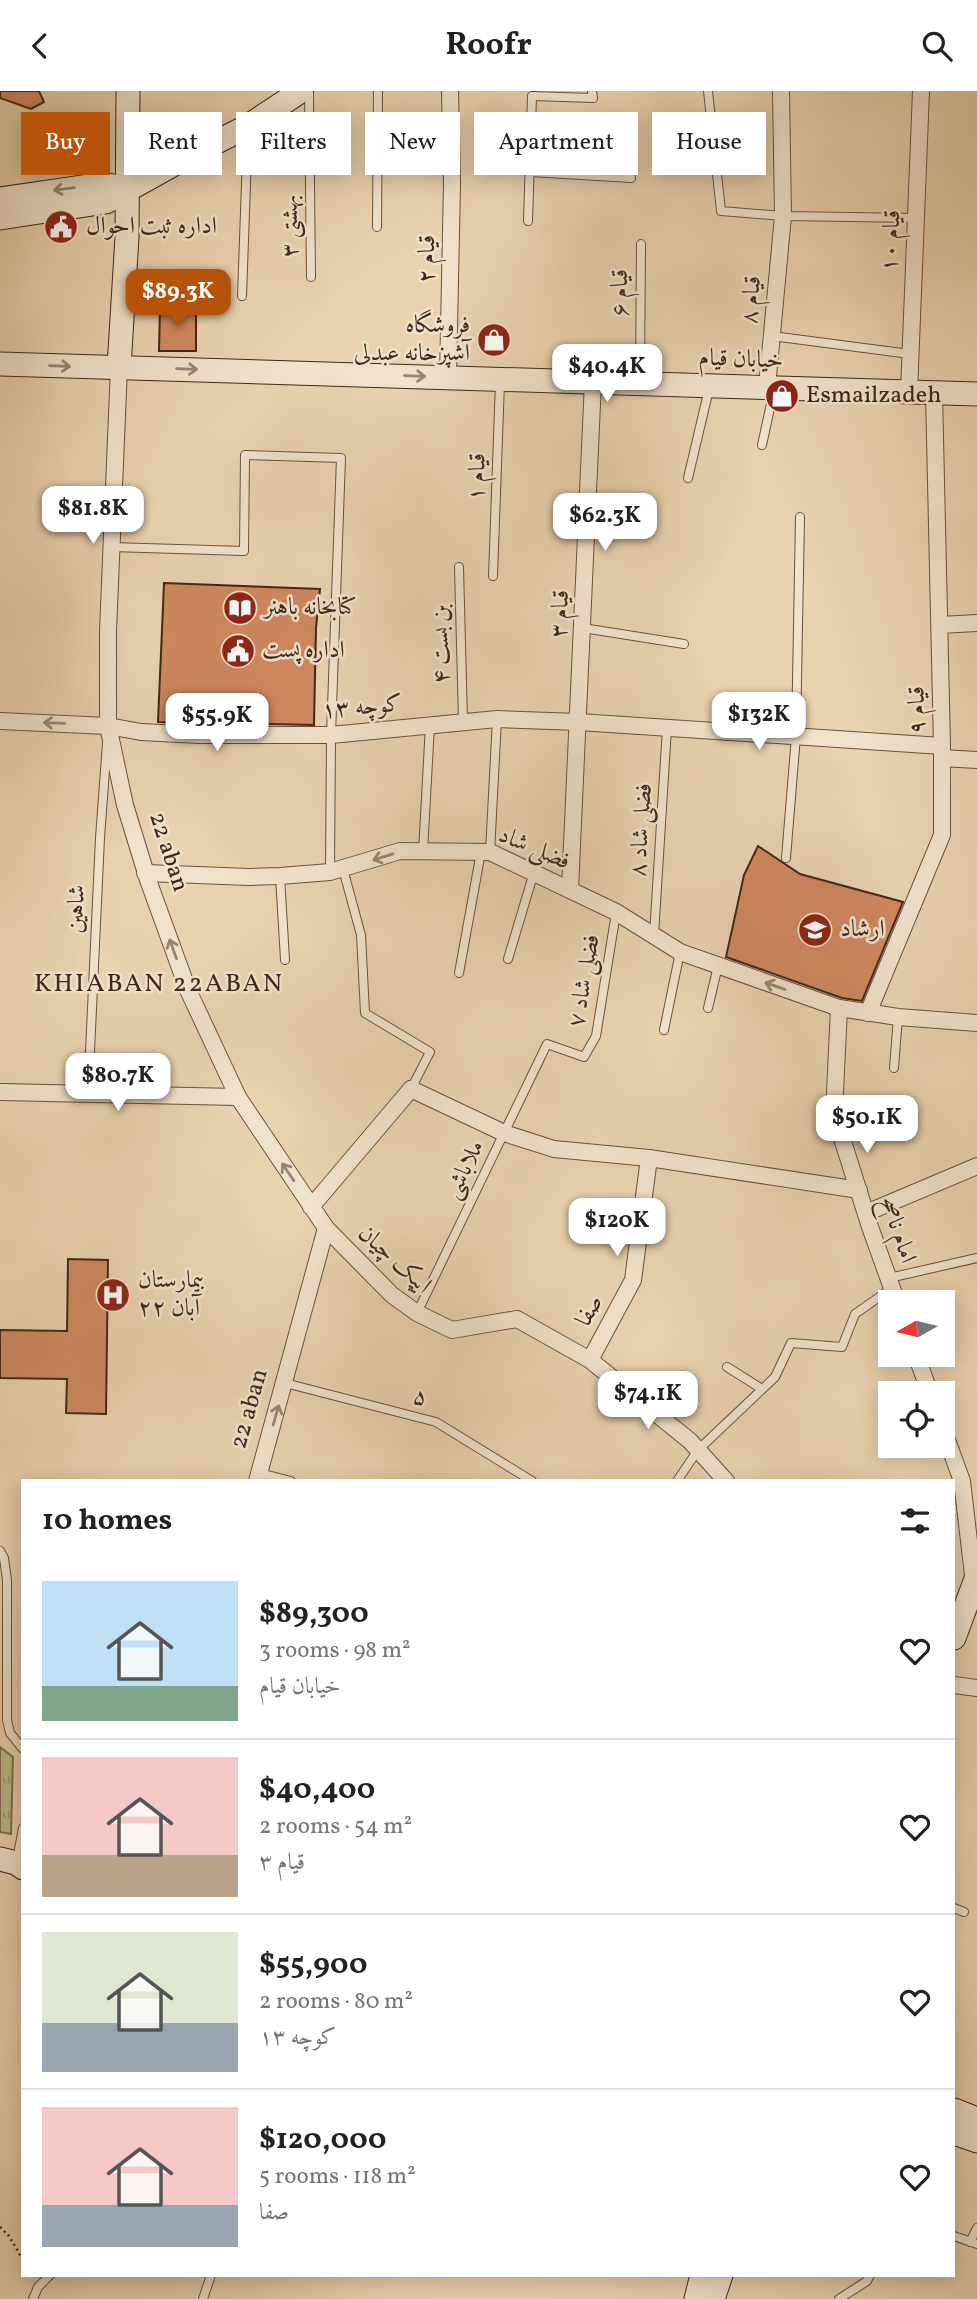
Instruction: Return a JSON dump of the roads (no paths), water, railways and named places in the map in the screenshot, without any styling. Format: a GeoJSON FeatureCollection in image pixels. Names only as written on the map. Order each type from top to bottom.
{"type":"FeatureCollection","features":[{"type":"Feature","properties":{"kind":"main road","name":"22 aban"},"geometry":{"type":"LineString","coordinates":[[119,367],[128,189],[128,91]]}},
{"type":"Feature","properties":{"kind":"main road"},"geometry":{"type":"LineString","coordinates":[[269,112],[301,91]]}},
{"type":"Feature","properties":{"kind":"main road"},"geometry":{"type":"LineString","coordinates":[[0,218],[106,202],[236,132]]}},
{"type":"Feature","properties":{"kind":"main road"},"geometry":{"type":"LineString","coordinates":[[0,199],[103,184],[128,189]]}},
{"type":"Feature","properties":{"kind":"main road","name":"خیابان قیام"},"geometry":{"type":"LineString","coordinates":[[0,364],[977,394]]}},
{"type":"Feature","properties":{"kind":"main road"},"geometry":{"type":"LineString","coordinates":[[955,1635],[975,1580]]}},
{"type":"Feature","properties":{"kind":"main road"},"geometry":{"type":"LineString","coordinates":[[955,2110],[977,2119]]}},
{"type":"Feature","properties":{"kind":"main road"},"geometry":{"type":"LineString","coordinates":[[955,2133],[977,2141]]}},
{"type":"Feature","properties":{"kind":"main road"},"geometry":{"type":"LineString","coordinates":[[696,2299],[702,2277]]}},
{"type":"Feature","properties":{"kind":"main road"},"geometry":{"type":"LineString","coordinates":[[713,2299],[720,2277]]}},
{"type":"Feature","properties":{"kind":"street","name":"قیام ۲"},"geometry":{"type":"LineString","coordinates":[[448,377],[452,184],[450,91]]}},
{"type":"Feature","properties":{"kind":"street","name":"قیام ۸"},"geometry":{"type":"LineString","coordinates":[[771,387],[772,337],[783,216],[782,91]]}},
{"type":"Feature","properties":{"kind":"street","name":"قیام ۱۰"},"geometry":{"type":"LineString","coordinates":[[909,392],[921,92]]}},
{"type":"Feature","properties":{"kind":"street","name":"22 aban"},"geometry":{"type":"LineString","coordinates":[[119,367],[111,547],[108,726],[125,805],[145,873],[188,990],[238,1097],[326,1228],[258,1477]]}},
{"type":"Feature","properties":{"kind":"street","name":"قیام ۳"},"geometry":{"type":"LineString","coordinates":[[570,889],[593,382]]}},
{"type":"Feature","properties":{"kind":"street","name":"قیام ۹"},"geometry":{"type":"LineString","coordinates":[[868,1013],[942,835],[934,393]]}},
{"type":"Feature","properties":{"kind":"street"},"geometry":{"type":"LineString","coordinates":[[940,625],[977,623]]}},
{"type":"Feature","properties":{"kind":"street","name":"کوچه ۱۳"},"geometry":{"type":"LineString","coordinates":[[0,721],[108,726],[141,732],[199,735],[331,736],[497,719],[579,722],[796,736],[942,752],[977,760]]}},
{"type":"Feature","properties":{"kind":"street","name":"فضلی شاد"},"geometry":{"type":"LineString","coordinates":[[145,873],[280,876],[336,871],[400,851],[485,852],[617,912],[680,953],[839,1009],[977,1023]]}},
{"type":"Feature","properties":{"kind":"street","name":"امام ناصح"},"geometry":{"type":"LineString","coordinates":[[839,1009],[834,1113],[893,1289]]}},
{"type":"Feature","properties":{"kind":"street"},"geometry":{"type":"LineString","coordinates":[[311,1207],[411,1089],[504,1133],[554,1149],[649,1158],[859,1190]]}},
{"type":"Feature","properties":{"kind":"street"},"geometry":{"type":"LineString","coordinates":[[0,1092],[238,1097]]}},
{"type":"Feature","properties":{"kind":"street","name":"صفا"},"geometry":{"type":"LineString","coordinates":[[590,1360],[633,1280],[649,1158]]}},
{"type":"Feature","properties":{"kind":"street"},"geometry":{"type":"LineString","coordinates":[[866,1213],[977,1166]]}},
{"type":"Feature","properties":{"kind":"street","name":"ایپک چیان"},"geometry":{"type":"LineString","coordinates":[[326,1228],[393,1295],[417,1313],[452,1330],[517,1319],[590,1360],[690,1441],[724,1479]]}},
{"type":"Feature","properties":{"kind":"street"},"geometry":{"type":"LineString","coordinates":[[954,1458],[962,1481],[975,1580]]}},
{"type":"Feature","properties":{"kind":"street"},"geometry":{"type":"LineString","coordinates":[[955,1685],[977,1688]]}},
{"type":"Feature","properties":{"kind":"lane","name":"بهشتی ۳"},"geometry":{"type":"LineString","coordinates":[[309,91],[311,277]]}},
{"type":"Feature","properties":{"kind":"lane"},"geometry":{"type":"LineString","coordinates":[[377,227],[378,91]]}},
{"type":"Feature","properties":{"kind":"lane"},"geometry":{"type":"LineString","coordinates":[[532,112],[532,96],[593,98],[592,91]]}},
{"type":"Feature","properties":{"kind":"lane"},"geometry":{"type":"LineString","coordinates":[[708,91],[721,211],[783,216],[916,218]]}},
{"type":"Feature","properties":{"kind":"lane"},"geometry":{"type":"LineString","coordinates":[[242,296],[246,175]]}},
{"type":"Feature","properties":{"kind":"lane"},"geometry":{"type":"LineString","coordinates":[[528,221],[530,175]]}},
{"type":"Feature","properties":{"kind":"lane"},"geometry":{"type":"LineString","coordinates":[[580,175],[631,178]]}},
{"type":"Feature","properties":{"kind":"lane","name":"قیام ۶"},"geometry":{"type":"LineString","coordinates":[[639,383],[641,244]]}},
{"type":"Feature","properties":{"kind":"lane"},"geometry":{"type":"LineString","coordinates":[[772,337],[910,354]]}},
{"type":"Feature","properties":{"kind":"lane","name":"قیام ۱"},"geometry":{"type":"LineString","coordinates":[[493,576],[500,379]]}},
{"type":"Feature","properties":{"kind":"lane"},"geometry":{"type":"LineString","coordinates":[[688,478],[710,386]]}},
{"type":"Feature","properties":{"kind":"lane"},"geometry":{"type":"LineString","coordinates":[[762,445],[771,387]]}},
{"type":"Feature","properties":{"kind":"lane"},"geometry":{"type":"LineString","coordinates":[[111,547],[244,551],[245,456],[341,458],[331,736],[336,871],[361,935],[365,1013],[430,1052],[411,1089]]}},
{"type":"Feature","properties":{"kind":"lane"},"geometry":{"type":"LineString","coordinates":[[786,858],[796,736],[800,517]]}},
{"type":"Feature","properties":{"kind":"lane","name":"بن بست ۴"},"geometry":{"type":"LineString","coordinates":[[459,567],[463,721]]}},
{"type":"Feature","properties":{"kind":"lane"},"geometry":{"type":"LineString","coordinates":[[583,628],[684,644]]}},
{"type":"Feature","properties":{"kind":"lane"},"geometry":{"type":"LineString","coordinates":[[459,973],[485,852],[497,719]]}},
{"type":"Feature","properties":{"kind":"lane"},"geometry":{"type":"LineString","coordinates":[[423,852],[430,724]]}},
{"type":"Feature","properties":{"kind":"lane","name":"شاهین"},"geometry":{"type":"LineString","coordinates":[[88,1094],[108,726]]}},
{"type":"Feature","properties":{"kind":"lane","name":"فضلی شاد ۸"},"geometry":{"type":"LineString","coordinates":[[654,935],[667,728]]}},
{"type":"Feature","properties":{"kind":"lane"},"geometry":{"type":"LineString","coordinates":[[508,958],[534,872]]}},
{"type":"Feature","properties":{"kind":"lane"},"geometry":{"type":"LineString","coordinates":[[280,876],[285,960]]}},
{"type":"Feature","properties":{"kind":"lane","name":"فضلی شاد ۷"},"geometry":{"type":"LineString","coordinates":[[547,1044],[584,1057],[596,1036],[617,912]]}},
{"type":"Feature","properties":{"kind":"lane"},"geometry":{"type":"LineString","coordinates":[[664,1030],[680,953]]}},
{"type":"Feature","properties":{"kind":"lane"},"geometry":{"type":"LineString","coordinates":[[708,1008],[718,966]]}},
{"type":"Feature","properties":{"kind":"lane"},"geometry":{"type":"LineString","coordinates":[[894,1069],[898,1017]]}},
{"type":"Feature","properties":{"kind":"lane","name":"ملاباشی"},"geometry":{"type":"LineString","coordinates":[[417,1313],[547,1044]]}},
{"type":"Feature","properties":{"kind":"lane"},"geometry":{"type":"LineString","coordinates":[[678,1479],[698,1450],[775,1377],[791,1343],[842,1347],[855,1314],[893,1289],[977,1258]]}},
{"type":"Feature","properties":{"kind":"lane"},"geometry":{"type":"LineString","coordinates":[[727,1367],[762,1389]]}},
{"type":"Feature","properties":{"kind":"lane","name":"۵"},"geometry":{"type":"LineString","coordinates":[[285,1383],[436,1422],[529,1479]]}},
{"type":"Feature","properties":{"kind":"lane"},"geometry":{"type":"LineString","coordinates":[[0,1551],[4,1558],[7,1580],[7,1720],[10,1733],[21,1747]]}},
{"type":"Feature","properties":{"kind":"lane"},"geometry":{"type":"LineString","coordinates":[[12,1867],[21,1835]]}},
{"type":"Feature","properties":{"kind":"lane"},"geometry":{"type":"LineString","coordinates":[[955,1908],[964,1912]]}},
{"type":"Feature","properties":{"kind":"lane"},"geometry":{"type":"LineString","coordinates":[[955,2236],[974,2243],[977,2228]]}},
{"type":"Feature","properties":{"kind":"lane"},"geometry":{"type":"LineString","coordinates":[[33,2299],[38,2287],[48,2277]]}},
{"type":"Feature","properties":{"kind":"lane"},"geometry":{"type":"LineString","coordinates":[[203,2299],[210,2277]]}},
{"type":"Feature","properties":{"kind":"lane"},"geometry":{"type":"LineString","coordinates":[[839,2299],[869,2277]]}},
{"type":"Feature","properties":{"kind":"place","name":"اداره ثبت احوال"},"geometry":{"type":"Point","coordinates":[61,227]}},
{"type":"Feature","properties":{"kind":"place","name":"فروشگاه آشپزخانه عبدلی"},"geometry":{"type":"Point","coordinates":[494,340]}},
{"type":"Feature","properties":{"kind":"place","name":"Esmailzadeh"},"geometry":{"type":"Point","coordinates":[782,396]}},
{"type":"Feature","properties":{"kind":"place","name":"کتابخانه باهنر"},"geometry":{"type":"Point","coordinates":[240,608]}},
{"type":"Feature","properties":{"kind":"place","name":"اداره پست"},"geometry":{"type":"Point","coordinates":[238,651]}},
{"type":"Feature","properties":{"kind":"place","name":"ارشاد"},"geometry":{"type":"Point","coordinates":[815,930]}},
{"type":"Feature","properties":{"kind":"place","name":"بیمارستان ۲۲ آبان"},"geometry":{"type":"Point","coordinates":[113,1295]}},
{"type":"Feature","properties":{"kind":"district","name":"KHIABAN 22ABAN"},"geometry":{"type":"Point","coordinates":[159,984]}}]}
